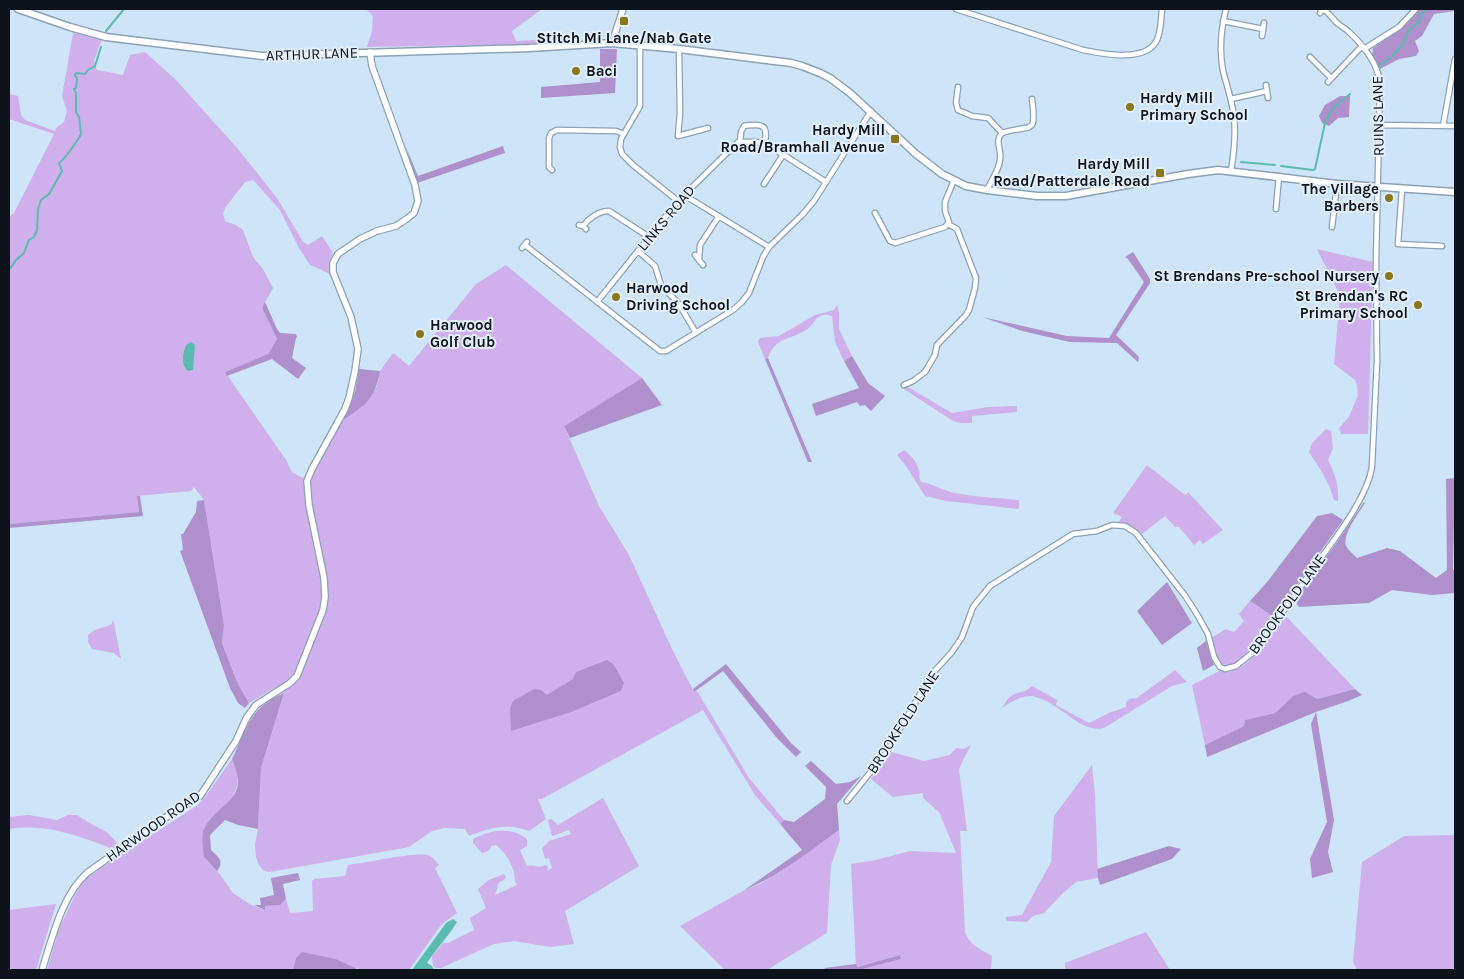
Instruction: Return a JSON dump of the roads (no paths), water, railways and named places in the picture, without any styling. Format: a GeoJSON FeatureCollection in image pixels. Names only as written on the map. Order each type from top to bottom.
{"type":"FeatureCollection","features":[{"type":"Feature","properties":{"kind":"main road","name":"ARTHUR LANE"},"geometry":{"type":"LineString","coordinates":[[18,9],[106,37],[262,56],[612,44],[679,49],[802,66],[830,78],[850,92],[933,168],[966,186],[987,190],[1037,196],[1066,196],[1204,171],[1231,171],[1337,184],[1455,192]]}},
{"type":"Feature","properties":{"kind":"street"},"geometry":{"type":"LineString","coordinates":[[612,44],[623,9]]}},
{"type":"Feature","properties":{"kind":"street"},"geometry":{"type":"LineString","coordinates":[[956,9],[1083,50],[1105,54],[1128,54],[1144,52],[1155,43],[1159,34],[1162,9]]}},
{"type":"Feature","properties":{"kind":"street"},"geometry":{"type":"LineString","coordinates":[[1226,9],[1221,33],[1221,58],[1231,99],[1235,129],[1231,171]]}},
{"type":"Feature","properties":{"kind":"street","name":"RUINS LANE"},"geometry":{"type":"LineString","coordinates":[[1320,13],[1322,9],[1329,13],[1336,22],[1349,32],[1363,48],[1378,72],[1380,82],[1378,187]]}},
{"type":"Feature","properties":{"kind":"street"},"geometry":{"type":"LineString","coordinates":[[1310,58],[1330,80],[1363,48],[1399,27],[1416,9]]}},
{"type":"Feature","properties":{"kind":"street"},"geometry":{"type":"LineString","coordinates":[[1223,21],[1263,29]]}},
{"type":"Feature","properties":{"kind":"street"},"geometry":{"type":"LineString","coordinates":[[1262,36],[1264,23]]}},
{"type":"Feature","properties":{"kind":"street"},"geometry":{"type":"LineString","coordinates":[[640,46],[640,106],[620,142],[620,147],[622,154],[642,173],[678,201]]}},
{"type":"Feature","properties":{"kind":"street"},"geometry":{"type":"LineString","coordinates":[[679,49],[680,113],[678,136],[708,128]]}},
{"type":"Feature","properties":{"kind":"street","name":"HARWOOD ROAD"},"geometry":{"type":"LineString","coordinates":[[42,970],[56,926],[69,897],[80,879],[158,823],[200,796],[236,741],[247,717],[256,705],[290,684],[297,676],[323,610],[325,597],[324,578],[309,506],[307,485],[312,469],[345,409],[352,390],[358,346],[351,317],[333,272],[333,263],[338,254],[360,239],[376,231],[396,226],[408,218],[414,213],[418,200],[415,185],[372,66],[370,52]]}},
{"type":"Feature","properties":{"kind":"street"},"geometry":{"type":"LineString","coordinates":[[1443,126],[1455,59]]}},
{"type":"Feature","properties":{"kind":"street"},"geometry":{"type":"LineString","coordinates":[[958,87],[959,95],[956,103],[961,112],[972,116],[988,118],[1002,133]]}},
{"type":"Feature","properties":{"kind":"street"},"geometry":{"type":"LineString","coordinates":[[1231,99],[1266,88],[1268,98]]}},
{"type":"Feature","properties":{"kind":"street"},"geometry":{"type":"LineString","coordinates":[[987,190],[1000,161],[998,139],[1002,133],[1033,125],[1035,118],[1031,109],[1032,99]]}},
{"type":"Feature","properties":{"kind":"street"},"geometry":{"type":"LineString","coordinates":[[525,245],[664,352],[733,310],[742,302],[749,293],[763,257],[769,247],[809,208],[872,111]]}},
{"type":"Feature","properties":{"kind":"street"},"geometry":{"type":"LineString","coordinates":[[1380,125],[1455,126]]}},
{"type":"Feature","properties":{"kind":"street","name":"LINKS ROAD"},"geometry":{"type":"LineString","coordinates":[[598,302],[678,201],[740,141],[744,126],[764,126],[766,132],[765,144]]}},
{"type":"Feature","properties":{"kind":"street"},"geometry":{"type":"LineString","coordinates":[[552,170],[550,167],[549,138],[554,131],[616,131],[624,134]]}},
{"type":"Feature","properties":{"kind":"street"},"geometry":{"type":"LineString","coordinates":[[740,141],[765,144],[826,182]]}},
{"type":"Feature","properties":{"kind":"street"},"geometry":{"type":"LineString","coordinates":[[764,182],[782,155]]}},
{"type":"Feature","properties":{"kind":"street"},"geometry":{"type":"LineString","coordinates":[[1276,209],[1279,176]]}},
{"type":"Feature","properties":{"kind":"street"},"geometry":{"type":"LineString","coordinates":[[948,224],[945,202],[954,180]]}},
{"type":"Feature","properties":{"kind":"street"},"geometry":{"type":"LineString","coordinates":[[1332,227],[1337,184]]}},
{"type":"Feature","properties":{"kind":"street","name":"BROOKFOLD LANE"},"geometry":{"type":"LineString","coordinates":[[846,801],[886,753],[931,676],[952,652],[962,637],[973,607],[990,586],[1073,534],[1097,531],[1112,525],[1120,525],[1130,529],[1149,548],[1186,596],[1208,634],[1214,658],[1220,667],[1225,669],[1236,666],[1256,650],[1341,530],[1364,491],[1371,474],[1377,361],[1378,187]]}},
{"type":"Feature","properties":{"kind":"street"},"geometry":{"type":"LineString","coordinates":[[1402,189],[1398,244],[1442,246]]}},
{"type":"Feature","properties":{"kind":"street"},"geometry":{"type":"LineString","coordinates":[[684,195],[769,247]]}},
{"type":"Feature","properties":{"kind":"street"},"geometry":{"type":"LineString","coordinates":[[583,227],[587,220],[600,212],[609,211],[649,238]]}},
{"type":"Feature","properties":{"kind":"street"},"geometry":{"type":"LineString","coordinates":[[875,213],[892,243],[948,224]]}},
{"type":"Feature","properties":{"kind":"street"},"geometry":{"type":"LineString","coordinates":[[703,265],[697,257],[700,245],[719,216]]}},
{"type":"Feature","properties":{"kind":"street"},"geometry":{"type":"LineString","coordinates":[[904,385],[925,372],[936,355],[937,346],[966,315],[974,293],[976,278],[965,248],[957,229],[948,224]]}},
{"type":"Feature","properties":{"kind":"street"},"geometry":{"type":"LineString","coordinates":[[638,251],[656,268],[662,285],[679,304],[696,333]]}},
{"type":"Feature","properties":{"kind":"waterway"},"geometry":{"type":"LineString","coordinates":[[106,31],[124,9]]}},
{"type":"Feature","properties":{"kind":"waterway"},"geometry":{"type":"LineString","coordinates":[[1379,66],[1390,58],[1403,44],[1409,30],[1419,22],[1421,15],[1426,9]]}},
{"type":"Feature","properties":{"kind":"waterway"},"geometry":{"type":"LineString","coordinates":[[9,270],[24,253],[29,240],[34,237],[37,230],[38,209],[41,200],[49,194],[62,171],[59,163],[81,134],[79,117],[76,112],[76,93],[74,89],[76,88],[77,79],[75,75],[76,73],[85,74],[95,66],[101,47]]}},
{"type":"Feature","properties":{"kind":"waterway"},"geometry":{"type":"LineString","coordinates":[[1281,166],[1315,169],[1325,123],[1332,109],[1350,94]]}},
{"type":"Feature","properties":{"kind":"waterway"},"geometry":{"type":"LineString","coordinates":[[1241,162],[1275,165]]}},
{"type":"Feature","properties":{"kind":"place","name":"Stitch Mi Lane/Nab Gate"},"geometry":{"type":"Point","coordinates":[624,21]}},
{"type":"Feature","properties":{"kind":"place","name":"Baci"},"geometry":{"type":"Point","coordinates":[576,71]}},
{"type":"Feature","properties":{"kind":"place","name":"Hardy Mill Primary School"},"geometry":{"type":"Point","coordinates":[1130,107]}},
{"type":"Feature","properties":{"kind":"place","name":"Hardy Mill Road/Bramhall Avenue"},"geometry":{"type":"Point","coordinates":[895,139]}},
{"type":"Feature","properties":{"kind":"place","name":"Hardy Mill Road/Patterdale Road"},"geometry":{"type":"Point","coordinates":[1160,173]}},
{"type":"Feature","properties":{"kind":"place","name":"The Village Barbers"},"geometry":{"type":"Point","coordinates":[1389,198]}},
{"type":"Feature","properties":{"kind":"place","name":"St Brendans Pre-school Nursery"},"geometry":{"type":"Point","coordinates":[1389,276]}},
{"type":"Feature","properties":{"kind":"place","name":"Harwood Driving School"},"geometry":{"type":"Point","coordinates":[616,297]}},
{"type":"Feature","properties":{"kind":"place","name":"St Brendan's RC Primary School"},"geometry":{"type":"Point","coordinates":[1418,305]}},
{"type":"Feature","properties":{"kind":"place","name":"Harwood Golf Club"},"geometry":{"type":"Point","coordinates":[420,334]}}]}
